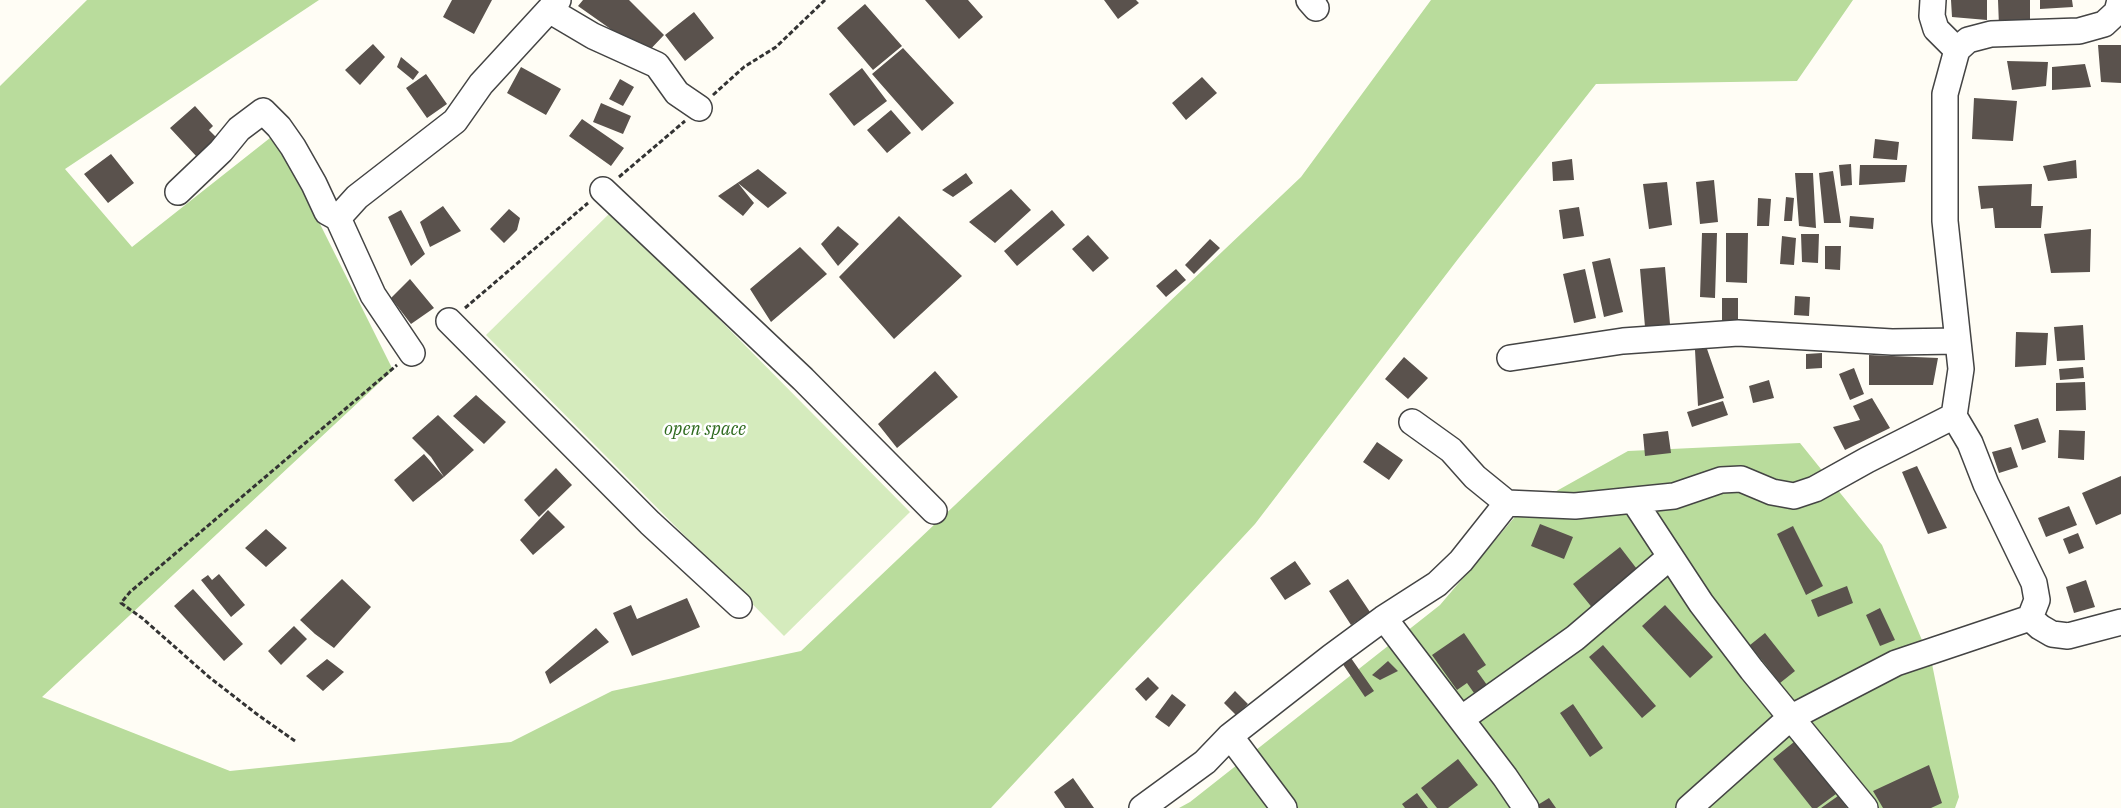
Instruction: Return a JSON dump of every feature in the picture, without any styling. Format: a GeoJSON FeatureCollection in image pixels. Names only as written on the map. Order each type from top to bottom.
{"type":"FeatureCollection","features":[{"type":"Feature","properties":{"kind":"street"},"geometry":{"type":"LineString","coordinates":[[1934,0],[1932,16],[1936,28],[1957,50]]}},
{"type":"Feature","properties":{"kind":"street"},"geometry":{"type":"LineString","coordinates":[[338,218],[357,197],[455,121],[481,84],[553,5],[593,36],[658,65],[677,93],[699,108]]}},
{"type":"Feature","properties":{"kind":"street"},"geometry":{"type":"LineString","coordinates":[[2030,618],[2036,600],[2034,583],[1986,484],[1970,443],[1954,416],[1961,369],[1945,221],[1945,94],[1957,50],[1968,40],[1991,34],[2079,31],[2104,24],[2119,11]]}},
{"type":"Feature","properties":{"kind":"street"},"geometry":{"type":"LineString","coordinates":[[178,192],[221,152],[239,129],[263,111],[279,127],[293,147],[327,212],[338,218],[373,295],[412,353]]}},
{"type":"Feature","properties":{"kind":"street"},"geometry":{"type":"LineString","coordinates":[[603,190],[803,379],[934,511]]}},
{"type":"Feature","properties":{"kind":"street"},"geometry":{"type":"LineString","coordinates":[[449,321],[650,523],[739,606]]}},
{"type":"Feature","properties":{"kind":"street"},"geometry":{"type":"LineString","coordinates":[[1510,358],[1623,340],[1738,333],[1892,342],[1958,341]]}},
{"type":"Feature","properties":{"kind":"street"},"geometry":{"type":"LineString","coordinates":[[1412,422],[1451,450],[1475,477],[1506,504],[1575,506],[1674,496],[1721,480],[1741,479],[1772,492],[1794,496],[1815,489],[1866,460],[1954,416]]}},
{"type":"Feature","properties":{"kind":"street"},"geometry":{"type":"LineString","coordinates":[[1634,501],[1701,603],[1790,718],[1865,808]]}},
{"type":"Feature","properties":{"kind":"street"},"geometry":{"type":"LineString","coordinates":[[1142,808],[1205,762],[1230,736],[1384,618],[1437,584],[1461,561],[1506,504]]}},
{"type":"Feature","properties":{"kind":"street"},"geometry":{"type":"LineString","coordinates":[[1461,719],[1575,638],[1670,557]]}},
{"type":"Feature","properties":{"kind":"street"},"geometry":{"type":"LineString","coordinates":[[1384,618],[1506,777],[1526,808]]}},
{"type":"Feature","properties":{"kind":"street"},"geometry":{"type":"LineString","coordinates":[[2030,618],[2040,628],[2052,634],[2068,636],[2121,622]]}},
{"type":"Feature","properties":{"kind":"street"},"geometry":{"type":"LineString","coordinates":[[1689,808],[1790,718],[1896,663],[2030,618]]}},
{"type":"Feature","properties":{"kind":"street"},"geometry":{"type":"LineString","coordinates":[[1230,736],[1284,808]]}},
{"type":"Feature","properties":{"kind":"green space"},"geometry":{"type":"Polygon","coordinates":[[[87,0],[319,0],[65,169],[132,247],[275,134],[393,370],[42,697],[230,771],[511,742],[612,691],[801,651],[1301,177],[1431,0],[1853,0],[1797,81],[1596,84],[1458,259],[1255,524],[991,808],[0,808],[0,86],[87,0]]]}},
{"type":"Feature","properties":{"kind":"green space","name":"open space"},"geometry":{"type":"Polygon","coordinates":[[[612,211],[910,512],[784,636],[486,335],[612,211]]]}},
{"type":"Feature","properties":{"kind":"green space"},"geometry":{"type":"Polygon","coordinates":[[[1800,443],[1882,545],[1932,664],[1959,797],[1955,808],[1179,808],[1190,802],[1440,605],[1519,512],[1628,451],[1800,443]]]}},
{"type":"Feature","properties":{"kind":"building"},"geometry":{"type":"Polygon","coordinates":[[[452,0],[492,0],[474,34],[443,17],[452,0]]]}},
{"type":"Feature","properties":{"kind":"building"},"geometry":{"type":"Polygon","coordinates":[[[583,0],[629,0],[664,35],[646,54],[578,6],[583,0]]]}},
{"type":"Feature","properties":{"kind":"building"},"geometry":{"type":"Polygon","coordinates":[[[925,0],[968,0],[983,17],[959,39],[925,0]]]}},
{"type":"Feature","properties":{"kind":"building"},"geometry":{"type":"Polygon","coordinates":[[[1104,0],[1136,0],[1139,3],[1118,19],[1104,0]]]}},
{"type":"Feature","properties":{"kind":"building"},"geometry":{"type":"Polygon","coordinates":[[[1951,0],[1987,0],[1987,20],[1952,17],[1951,0]]]}},
{"type":"Feature","properties":{"kind":"building"},"geometry":{"type":"Polygon","coordinates":[[[1998,0],[2030,0],[2030,23],[1999,26],[1998,0]]]}},
{"type":"Feature","properties":{"kind":"building"},"geometry":{"type":"Polygon","coordinates":[[[2040,0],[2072,0],[2073,7],[2040,9],[2040,0]]]}},
{"type":"Feature","properties":{"kind":"building"},"geometry":{"type":"Polygon","coordinates":[[[865,4],[902,46],[873,70],[837,28],[865,4]]]}},
{"type":"Feature","properties":{"kind":"building"},"geometry":{"type":"Polygon","coordinates":[[[694,12],[714,38],[685,61],[665,35],[694,12]]]}},
{"type":"Feature","properties":{"kind":"building"},"geometry":{"type":"Polygon","coordinates":[[[373,44],[385,57],[360,85],[345,70],[373,44]]]}},
{"type":"Feature","properties":{"kind":"building"},"geometry":{"type":"Polygon","coordinates":[[[2098,45],[2121,45],[2121,83],[2101,82],[2098,45]]]}},
{"type":"Feature","properties":{"kind":"building"},"geometry":{"type":"Polygon","coordinates":[[[903,48],[954,103],[922,131],[872,74],[903,48]]]}},
{"type":"Feature","properties":{"kind":"building"},"geometry":{"type":"Polygon","coordinates":[[[401,57],[419,72],[413,80],[397,67],[401,57]]]}},
{"type":"Feature","properties":{"kind":"building"},"geometry":{"type":"Polygon","coordinates":[[[2007,61],[2048,62],[2046,86],[2012,90],[2007,61]]]}},
{"type":"Feature","properties":{"kind":"building"},"geometry":{"type":"Polygon","coordinates":[[[2085,64],[2091,87],[2052,90],[2052,67],[2085,64]]]}},
{"type":"Feature","properties":{"kind":"building"},"geometry":{"type":"Polygon","coordinates":[[[521,67],[561,89],[546,115],[507,93],[521,67]]]}},
{"type":"Feature","properties":{"kind":"building"},"geometry":{"type":"Polygon","coordinates":[[[862,68],[887,101],[854,126],[829,94],[862,68]]]}},
{"type":"Feature","properties":{"kind":"building"},"geometry":{"type":"Polygon","coordinates":[[[426,74],[447,104],[427,118],[406,88],[426,74]]]}},
{"type":"Feature","properties":{"kind":"building"},"geometry":{"type":"Polygon","coordinates":[[[1202,77],[1217,93],[1186,120],[1172,103],[1202,77]]]}},
{"type":"Feature","properties":{"kind":"building"},"geometry":{"type":"Polygon","coordinates":[[[620,79],[634,87],[623,106],[609,99],[620,79]]]}},
{"type":"Feature","properties":{"kind":"building"},"geometry":{"type":"Polygon","coordinates":[[[1974,98],[2017,101],[2013,141],[1972,139],[1974,98]]]}},
{"type":"Feature","properties":{"kind":"building"},"geometry":{"type":"Polygon","coordinates":[[[601,103],[631,116],[623,134],[593,122],[601,103]]]}},
{"type":"Feature","properties":{"kind":"building"},"geometry":{"type":"Polygon","coordinates":[[[195,106],[213,126],[209,130],[218,139],[197,157],[170,128],[195,106]]]}},
{"type":"Feature","properties":{"kind":"building"},"geometry":{"type":"Polygon","coordinates":[[[891,110],[911,133],[887,153],[867,130],[891,110]]]}},
{"type":"Feature","properties":{"kind":"building"},"geometry":{"type":"Polygon","coordinates":[[[582,119],[624,148],[611,166],[569,136],[582,119]]]}},
{"type":"Feature","properties":{"kind":"building"},"geometry":{"type":"Polygon","coordinates":[[[1875,139],[1899,142],[1897,160],[1873,158],[1875,139]]]}},
{"type":"Feature","properties":{"kind":"building"},"geometry":{"type":"Polygon","coordinates":[[[111,154],[134,183],[108,203],[84,174],[111,154]]]}},
{"type":"Feature","properties":{"kind":"building"},"geometry":{"type":"Polygon","coordinates":[[[1572,159],[1574,180],[1553,181],[1552,162],[1572,159]]]}},
{"type":"Feature","properties":{"kind":"building"},"geometry":{"type":"Polygon","coordinates":[[[2076,160],[2077,178],[2048,181],[2043,166],[2076,160]]]}},
{"type":"Feature","properties":{"kind":"building"},"geometry":{"type":"Polygon","coordinates":[[[1851,164],[1852,185],[1841,186],[1839,165],[1851,164]]]}},
{"type":"Feature","properties":{"kind":"building"},"geometry":{"type":"Polygon","coordinates":[[[1860,165],[1907,165],[1905,182],[1859,185],[1860,165]]]}},
{"type":"Feature","properties":{"kind":"building"},"geometry":{"type":"Polygon","coordinates":[[[758,169],[787,193],[768,208],[738,183],[754,203],[743,216],[718,196],[758,169]]]}},
{"type":"Feature","properties":{"kind":"building"},"geometry":{"type":"Polygon","coordinates":[[[1833,171],[1841,223],[1824,223],[1819,173],[1833,171]]]}},
{"type":"Feature","properties":{"kind":"building"},"geometry":{"type":"Polygon","coordinates":[[[966,173],[973,183],[953,197],[942,190],[966,173]]]}},
{"type":"Feature","properties":{"kind":"building"},"geometry":{"type":"Polygon","coordinates":[[[1795,173],[1813,173],[1816,228],[1799,226],[1795,173]]]}},
{"type":"Feature","properties":{"kind":"building"},"geometry":{"type":"Polygon","coordinates":[[[1714,180],[1718,222],[1700,224],[1696,182],[1714,180]]]}},
{"type":"Feature","properties":{"kind":"building"},"geometry":{"type":"Polygon","coordinates":[[[1667,182],[1672,225],[1649,229],[1643,184],[1667,182]]]}},
{"type":"Feature","properties":{"kind":"building"},"geometry":{"type":"Polygon","coordinates":[[[2032,184],[2031,206],[2043,206],[2041,228],[1995,228],[1993,208],[1981,209],[1978,186],[2032,184]]]}},
{"type":"Feature","properties":{"kind":"building"},"geometry":{"type":"Polygon","coordinates":[[[1011,189],[1031,210],[995,243],[969,222],[1011,189]]]}},
{"type":"Feature","properties":{"kind":"building"},"geometry":{"type":"Polygon","coordinates":[[[1786,197],[1794,198],[1792,221],[1784,221],[1786,197]]]}},
{"type":"Feature","properties":{"kind":"building"},"geometry":{"type":"Polygon","coordinates":[[[1758,198],[1771,199],[1769,226],[1757,226],[1758,198]]]}},
{"type":"Feature","properties":{"kind":"building"},"geometry":{"type":"Polygon","coordinates":[[[443,206],[461,231],[430,247],[420,222],[443,206]]]}},
{"type":"Feature","properties":{"kind":"building"},"geometry":{"type":"Polygon","coordinates":[[[1579,207],[1584,236],[1563,239],[1559,210],[1579,207]]]}},
{"type":"Feature","properties":{"kind":"building"},"geometry":{"type":"Polygon","coordinates":[[[509,209],[520,218],[517,230],[504,243],[490,229],[509,209]]]}},
{"type":"Feature","properties":{"kind":"building"},"geometry":{"type":"Polygon","coordinates":[[[401,210],[425,254],[411,266],[388,217],[401,210]]]}},
{"type":"Feature","properties":{"kind":"building"},"geometry":{"type":"Polygon","coordinates":[[[1052,210],[1065,225],[1017,266],[1004,251],[1052,210]]]}},
{"type":"Feature","properties":{"kind":"building"},"geometry":{"type":"Polygon","coordinates":[[[899,216],[962,276],[894,339],[839,277],[899,216]]]}},
{"type":"Feature","properties":{"kind":"building"},"geometry":{"type":"Polygon","coordinates":[[[1850,216],[1874,218],[1873,229],[1849,227],[1850,216]]]}},
{"type":"Feature","properties":{"kind":"building"},"geometry":{"type":"Polygon","coordinates":[[[838,226],[859,244],[838,266],[821,244],[838,226]]]}},
{"type":"Feature","properties":{"kind":"building"},"geometry":{"type":"Polygon","coordinates":[[[2091,229],[2090,272],[2051,273],[2044,234],[2091,229]]]}},
{"type":"Feature","properties":{"kind":"building"},"geometry":{"type":"Polygon","coordinates":[[[1702,233],[1717,233],[1715,298],[1700,297],[1702,233]]]}},
{"type":"Feature","properties":{"kind":"building"},"geometry":{"type":"Polygon","coordinates":[[[1726,233],[1748,233],[1747,283],[1726,282],[1726,233]]]}},
{"type":"Feature","properties":{"kind":"building"},"geometry":{"type":"Polygon","coordinates":[[[1801,234],[1819,234],[1818,263],[1802,262],[1801,234]]]}},
{"type":"Feature","properties":{"kind":"building"},"geometry":{"type":"Polygon","coordinates":[[[1088,235],[1109,258],[1093,272],[1072,249],[1088,235]]]}},
{"type":"Feature","properties":{"kind":"building"},"geometry":{"type":"Polygon","coordinates":[[[1782,236],[1796,238],[1794,265],[1780,264],[1782,236]]]}},
{"type":"Feature","properties":{"kind":"building"},"geometry":{"type":"Polygon","coordinates":[[[1210,239],[1220,248],[1194,274],[1185,265],[1210,239]]]}},
{"type":"Feature","properties":{"kind":"building"},"geometry":{"type":"Polygon","coordinates":[[[1825,246],[1841,246],[1840,270],[1825,269],[1825,246]]]}},
{"type":"Feature","properties":{"kind":"building"},"geometry":{"type":"Polygon","coordinates":[[[800,247],[827,274],[771,322],[750,289],[800,247]]]}},
{"type":"Feature","properties":{"kind":"building"},"geometry":{"type":"Polygon","coordinates":[[[1610,258],[1623,312],[1604,317],[1592,262],[1610,258]]]}},
{"type":"Feature","properties":{"kind":"building"},"geometry":{"type":"Polygon","coordinates":[[[1665,267],[1670,324],[1645,327],[1640,269],[1665,267]]]}},
{"type":"Feature","properties":{"kind":"building"},"geometry":{"type":"Polygon","coordinates":[[[1176,269],[1186,280],[1166,297],[1156,286],[1176,269]]]}},
{"type":"Feature","properties":{"kind":"building"},"geometry":{"type":"Polygon","coordinates":[[[1585,269],[1596,318],[1574,323],[1563,274],[1585,269]]]}},
{"type":"Feature","properties":{"kind":"building"},"geometry":{"type":"Polygon","coordinates":[[[410,279],[434,308],[411,324],[391,298],[410,279]]]}},
{"type":"Feature","properties":{"kind":"building"},"geometry":{"type":"Polygon","coordinates":[[[1795,296],[1810,297],[1809,316],[1794,315],[1795,296]]]}},
{"type":"Feature","properties":{"kind":"building"},"geometry":{"type":"Polygon","coordinates":[[[1722,298],[1738,298],[1738,322],[1722,322],[1722,298]]]}},
{"type":"Feature","properties":{"kind":"building"},"geometry":{"type":"Polygon","coordinates":[[[2083,325],[2085,360],[2057,361],[2054,327],[2083,325]]]}},
{"type":"Feature","properties":{"kind":"building"},"geometry":{"type":"Polygon","coordinates":[[[2016,332],[2048,333],[2046,365],[2015,367],[2016,332]]]}},
{"type":"Feature","properties":{"kind":"building"},"geometry":{"type":"Polygon","coordinates":[[[1706,346],[1724,398],[1698,406],[1695,350],[1706,346]]]}},
{"type":"Feature","properties":{"kind":"building"},"geometry":{"type":"Polygon","coordinates":[[[1822,353],[1822,368],[1806,369],[1806,354],[1822,353]]]}},
{"type":"Feature","properties":{"kind":"building"},"geometry":{"type":"Polygon","coordinates":[[[1869,355],[1938,358],[1933,385],[1869,385],[1869,355]]]}},
{"type":"Feature","properties":{"kind":"building"},"geometry":{"type":"Polygon","coordinates":[[[1404,357],[1428,378],[1408,399],[1385,379],[1404,357]]]}},
{"type":"Feature","properties":{"kind":"building"},"geometry":{"type":"Polygon","coordinates":[[[2083,367],[2084,378],[2060,380],[2059,369],[2083,367]]]}},
{"type":"Feature","properties":{"kind":"building"},"geometry":{"type":"Polygon","coordinates":[[[1854,368],[1864,394],[1850,400],[1839,374],[1854,368]]]}},
{"type":"Feature","properties":{"kind":"building"},"geometry":{"type":"Polygon","coordinates":[[[935,371],[958,397],[897,448],[878,424],[935,371]]]}},
{"type":"Feature","properties":{"kind":"building"},"geometry":{"type":"Polygon","coordinates":[[[1769,380],[1774,398],[1753,403],[1749,386],[1769,380]]]}},
{"type":"Feature","properties":{"kind":"building"},"geometry":{"type":"Polygon","coordinates":[[[2085,382],[2086,410],[2056,411],[2056,383],[2085,382]]]}},
{"type":"Feature","properties":{"kind":"building"},"geometry":{"type":"Polygon","coordinates":[[[476,395],[506,422],[484,444],[453,416],[476,395]]]}},
{"type":"Feature","properties":{"kind":"building"},"geometry":{"type":"Polygon","coordinates":[[[1872,398],[1890,428],[1845,450],[1833,427],[1860,420],[1853,406],[1872,398]]]}},
{"type":"Feature","properties":{"kind":"building"},"geometry":{"type":"Polygon","coordinates":[[[1723,401],[1728,415],[1692,427],[1687,412],[1723,401]]]}},
{"type":"Feature","properties":{"kind":"building"},"geometry":{"type":"Polygon","coordinates":[[[438,415],[474,450],[444,477],[431,457],[412,438],[438,415]]]}},
{"type":"Feature","properties":{"kind":"building"},"geometry":{"type":"Polygon","coordinates":[[[2038,418],[2046,442],[2022,450],[2014,425],[2038,418]]]}},
{"type":"Feature","properties":{"kind":"building"},"geometry":{"type":"Polygon","coordinates":[[[2059,430],[2085,431],[2084,460],[2058,458],[2059,430]]]}},
{"type":"Feature","properties":{"kind":"building"},"geometry":{"type":"Polygon","coordinates":[[[1668,431],[1671,453],[1645,456],[1643,434],[1668,431]]]}},
{"type":"Feature","properties":{"kind":"building"},"geometry":{"type":"Polygon","coordinates":[[[1377,442],[1403,460],[1389,480],[1363,462],[1377,442]]]}},
{"type":"Feature","properties":{"kind":"building"},"geometry":{"type":"Polygon","coordinates":[[[2011,447],[2018,467],[1999,473],[1992,452],[2011,447]]]}},
{"type":"Feature","properties":{"kind":"building"},"geometry":{"type":"Polygon","coordinates":[[[424,454],[444,477],[413,502],[394,480],[424,454]]]}},
{"type":"Feature","properties":{"kind":"building"},"geometry":{"type":"Polygon","coordinates":[[[1917,466],[1947,528],[1928,534],[1902,472],[1917,466]]]}},
{"type":"Feature","properties":{"kind":"building"},"geometry":{"type":"Polygon","coordinates":[[[556,468],[572,485],[539,517],[524,500],[556,468]]]}},
{"type":"Feature","properties":{"kind":"building"},"geometry":{"type":"Polygon","coordinates":[[[2121,476],[2121,514],[2096,525],[2082,493],[2121,476]]]}},
{"type":"Feature","properties":{"kind":"building"},"geometry":{"type":"Polygon","coordinates":[[[2069,506],[2077,525],[2046,537],[2038,518],[2069,506]]]}},
{"type":"Feature","properties":{"kind":"building"},"geometry":{"type":"Polygon","coordinates":[[[548,510],[565,527],[533,555],[520,540],[548,510]]]}},
{"type":"Feature","properties":{"kind":"building"},"geometry":{"type":"Polygon","coordinates":[[[1540,524],[1573,537],[1564,559],[1531,546],[1540,524]]]}},
{"type":"Feature","properties":{"kind":"building"},"geometry":{"type":"Polygon","coordinates":[[[1793,526],[1823,586],[1806,595],[1777,534],[1793,526]]]}},
{"type":"Feature","properties":{"kind":"building"},"geometry":{"type":"Polygon","coordinates":[[[266,529],[287,548],[266,567],[245,548],[266,529]]]}},
{"type":"Feature","properties":{"kind":"building"},"geometry":{"type":"Polygon","coordinates":[[[2078,533],[2084,548],[2069,554],[2063,539],[2078,533]]]}},
{"type":"Feature","properties":{"kind":"building"},"geometry":{"type":"Polygon","coordinates":[[[1620,547],[1640,573],[1594,610],[1573,584],[1620,547]]]}},
{"type":"Feature","properties":{"kind":"building"},"geometry":{"type":"Polygon","coordinates":[[[1295,561],[1311,584],[1285,600],[1270,578],[1295,561]]]}},
{"type":"Feature","properties":{"kind":"building"},"geometry":{"type":"Polygon","coordinates":[[[219,574],[245,605],[231,617],[201,580],[208,575],[212,580],[219,574]]]}},
{"type":"Feature","properties":{"kind":"building"},"geometry":{"type":"Polygon","coordinates":[[[342,579],[371,607],[334,648],[300,620],[342,579]]]}},
{"type":"Feature","properties":{"kind":"building"},"geometry":{"type":"Polygon","coordinates":[[[1348,579],[1370,612],[1351,625],[1329,591],[1348,579]]]}},
{"type":"Feature","properties":{"kind":"building"},"geometry":{"type":"Polygon","coordinates":[[[2086,580],[2095,607],[2074,613],[2066,587],[2086,580]]]}},
{"type":"Feature","properties":{"kind":"building"},"geometry":{"type":"Polygon","coordinates":[[[1847,586],[1853,603],[1818,617],[1811,600],[1847,586]]]}},
{"type":"Feature","properties":{"kind":"building"},"geometry":{"type":"Polygon","coordinates":[[[193,589],[243,644],[224,661],[174,606],[193,589]]]}},
{"type":"Feature","properties":{"kind":"building"},"geometry":{"type":"Polygon","coordinates":[[[687,598],[700,627],[632,656],[613,613],[631,605],[637,619],[687,598]]]}},
{"type":"Feature","properties":{"kind":"building"},"geometry":{"type":"Polygon","coordinates":[[[1665,605],[1713,657],[1690,678],[1642,626],[1665,605]]]}},
{"type":"Feature","properties":{"kind":"building"},"geometry":{"type":"Polygon","coordinates":[[[1880,608],[1895,640],[1880,646],[1866,615],[1880,608]]]}},
{"type":"Feature","properties":{"kind":"building"},"geometry":{"type":"Polygon","coordinates":[[[294,626],[307,639],[281,665],[268,651],[294,626]]]}},
{"type":"Feature","properties":{"kind":"building"},"geometry":{"type":"Polygon","coordinates":[[[596,628],[609,642],[550,684],[545,672],[596,628]]]}},
{"type":"Feature","properties":{"kind":"building"},"geometry":{"type":"Polygon","coordinates":[[[1464,633],[1486,665],[1477,671],[1487,685],[1474,693],[1467,683],[1457,690],[1432,655],[1464,633]]]}},
{"type":"Feature","properties":{"kind":"building"},"geometry":{"type":"Polygon","coordinates":[[[1765,633],[1795,671],[1780,683],[1750,645],[1765,633]]]}},
{"type":"Feature","properties":{"kind":"building"},"geometry":{"type":"Polygon","coordinates":[[[1603,645],[1656,706],[1642,718],[1589,657],[1603,645]]]}},
{"type":"Feature","properties":{"kind":"building"},"geometry":{"type":"Polygon","coordinates":[[[1351,658],[1374,691],[1365,697],[1342,663],[1351,658]]]}},
{"type":"Feature","properties":{"kind":"building"},"geometry":{"type":"Polygon","coordinates":[[[327,659],[344,672],[323,691],[306,676],[327,659]]]}},
{"type":"Feature","properties":{"kind":"building"},"geometry":{"type":"Polygon","coordinates":[[[1388,661],[1398,671],[1380,680],[1372,675],[1388,661]]]}},
{"type":"Feature","properties":{"kind":"building"},"geometry":{"type":"Polygon","coordinates":[[[1148,677],[1159,688],[1146,701],[1135,689],[1148,677]]]}},
{"type":"Feature","properties":{"kind":"building"},"geometry":{"type":"Polygon","coordinates":[[[1235,691],[1248,704],[1236,715],[1224,703],[1235,691]]]}},
{"type":"Feature","properties":{"kind":"building"},"geometry":{"type":"Polygon","coordinates":[[[1172,694],[1186,705],[1169,727],[1155,717],[1172,694]]]}},
{"type":"Feature","properties":{"kind":"building"},"geometry":{"type":"Polygon","coordinates":[[[1573,704],[1603,748],[1590,757],[1560,713],[1573,704]]]}},
{"type":"Feature","properties":{"kind":"building"},"geometry":{"type":"Polygon","coordinates":[[[1794,742],[1836,794],[1817,808],[1812,808],[1773,759],[1794,742]]]}},
{"type":"Feature","properties":{"kind":"building"},"geometry":{"type":"Polygon","coordinates":[[[1458,759],[1478,785],[1448,808],[1437,808],[1421,788],[1458,759]]]}},
{"type":"Feature","properties":{"kind":"building"},"geometry":{"type":"Polygon","coordinates":[[[1929,765],[1942,803],[1931,808],[1883,808],[1873,791],[1929,765]]]}},
{"type":"Feature","properties":{"kind":"building"},"geometry":{"type":"Polygon","coordinates":[[[1073,778],[1094,808],[1065,808],[1054,792],[1073,778]]]}},
{"type":"Feature","properties":{"kind":"building"},"geometry":{"type":"Polygon","coordinates":[[[1417,793],[1428,808],[1405,808],[1402,804],[1417,793]]]}},
{"type":"Feature","properties":{"kind":"building"},"geometry":{"type":"Polygon","coordinates":[[[1838,796],[1847,808],[1821,808],[1838,796]]]}},
{"type":"Feature","properties":{"kind":"building"},"geometry":{"type":"Polygon","coordinates":[[[1549,798],[1556,808],[1537,808],[1536,806],[1549,798]]]}}]}
